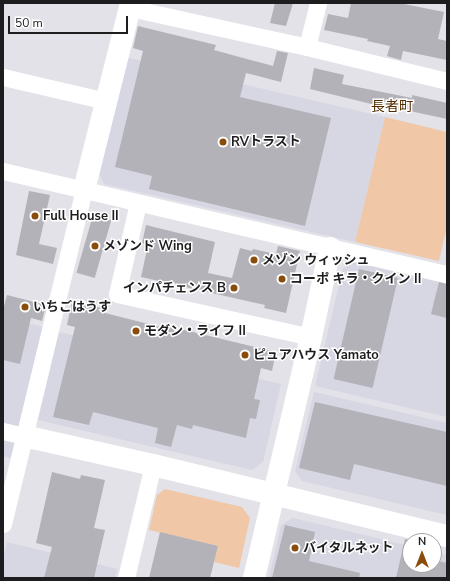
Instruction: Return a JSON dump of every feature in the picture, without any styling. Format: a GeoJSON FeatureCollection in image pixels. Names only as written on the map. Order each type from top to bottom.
{"type":"FeatureCollection","features":[{"type":"Feature","properties":{"kind":"street"},"geometry":{"type":"LineString","coordinates":[[307,47],[318,3]]}},
{"type":"Feature","properties":{"kind":"street"},"geometry":{"type":"LineString","coordinates":[[3,524],[130,5],[447,81]]}},
{"type":"Feature","properties":{"kind":"street"},"geometry":{"type":"LineString","coordinates":[[3,76],[106,101]]}},
{"type":"Feature","properties":{"kind":"street"},"geometry":{"type":"LineString","coordinates":[[3,171],[447,274]]}},
{"type":"Feature","properties":{"kind":"street"},"geometry":{"type":"LineString","coordinates":[[138,203],[117,294],[311,337]]}},
{"type":"Feature","properties":{"kind":"street"},"geometry":{"type":"LineString","coordinates":[[254,578],[275,495],[330,248]]}},
{"type":"Feature","properties":{"kind":"street"},"geometry":{"type":"LineString","coordinates":[[3,431],[153,465],[447,536]]}},
{"type":"Feature","properties":{"kind":"street"},"geometry":{"type":"LineString","coordinates":[[126,578],[153,465]]}},
{"type":"Feature","properties":{"kind":"shaded area","name":"RVトラスト"},"geometry":{"type":"Polygon","coordinates":[[[125,57],[385,117],[355,242],[104,184],[98,171],[125,57]]]}},
{"type":"Feature","properties":{"kind":"shaded area"},"geometry":{"type":"Polygon","coordinates":[[[385,117],[447,132],[447,226],[439,261],[355,242],[385,117]]]}},
{"type":"Feature","properties":{"kind":"shaded area"},"geometry":{"type":"Polygon","coordinates":[[[349,261],[447,284],[447,417],[315,386],[343,268],[347,266],[349,261]]]}},
{"type":"Feature","properties":{"kind":"shaded area"},"geometry":{"type":"Polygon","coordinates":[[[3,317],[43,327],[12,458],[3,456],[3,317]]]}},
{"type":"Feature","properties":{"kind":"shaded area"},"geometry":{"type":"Polygon","coordinates":[[[59,332],[281,384],[263,462],[252,470],[38,420],[59,332]]]}},
{"type":"Feature","properties":{"kind":"shaded area"},"geometry":{"type":"Polygon","coordinates":[[[314,392],[447,423],[447,515],[302,481],[295,471],[314,392]]]}},
{"type":"Feature","properties":{"kind":"shaded area"},"geometry":{"type":"Polygon","coordinates":[[[165,489],[242,507],[250,518],[239,568],[214,562],[218,546],[149,530],[157,495],[165,489]]]}},
{"type":"Feature","properties":{"kind":"shaded area"},"geometry":{"type":"Polygon","coordinates":[[[293,518],[402,544],[402,573],[442,573],[442,554],[447,555],[447,578],[269,578],[281,525],[293,518]]]}},
{"type":"Feature","properties":{"kind":"shaded area"},"geometry":{"type":"Polygon","coordinates":[[[7,542],[118,569],[115,578],[3,578],[3,560],[7,542]]]}},
{"type":"Feature","properties":{"kind":"building"},"geometry":{"type":"Polygon","coordinates":[[[275,3],[293,3],[286,26],[270,23],[275,3]]]}},
{"type":"Feature","properties":{"kind":"building"},"geometry":{"type":"Polygon","coordinates":[[[351,3],[399,3],[444,12],[438,39],[447,41],[447,60],[403,51],[401,60],[387,56],[390,46],[367,41],[368,39],[324,30],[328,14],[348,18],[351,3]]]}},
{"type":"Feature","properties":{"kind":"building","name":"RVトラスト"},"geometry":{"type":"Polygon","coordinates":[[[138,26],[216,45],[214,50],[273,66],[277,51],[288,53],[281,82],[246,73],[240,97],[331,118],[305,226],[149,189],[152,176],[115,167],[143,51],[133,48],[138,26]]]}},
{"type":"Feature","properties":{"kind":"building"},"geometry":{"type":"Polygon","coordinates":[[[314,68],[344,75],[342,84],[412,98],[412,95],[447,103],[447,119],[396,108],[396,110],[310,89],[314,68]]]}},
{"type":"Feature","properties":{"kind":"building"},"geometry":{"type":"Polygon","coordinates":[[[29,191],[50,195],[39,244],[57,248],[53,264],[16,255],[29,191]]]}},
{"type":"Feature","properties":{"kind":"building","name":"メゾンド Wing"},"geometry":{"type":"Polygon","coordinates":[[[93,215],[111,220],[95,278],[76,273],[93,215]]]}},
{"type":"Feature","properties":{"kind":"building"},"geometry":{"type":"Polygon","coordinates":[[[146,225],[215,242],[208,273],[232,278],[240,248],[276,254],[278,246],[300,251],[286,313],[264,308],[265,305],[141,277],[148,245],[142,243],[146,225]]]}},
{"type":"Feature","properties":{"kind":"building"},"geometry":{"type":"Polygon","coordinates":[[[359,269],[398,278],[373,388],[334,379],[359,269]]]}},
{"type":"Feature","properties":{"kind":"building"},"geometry":{"type":"Polygon","coordinates":[[[439,282],[447,284],[447,318],[431,314],[439,282]]]}},
{"type":"Feature","properties":{"kind":"building"},"geometry":{"type":"Polygon","coordinates":[[[7,295],[46,305],[42,321],[31,318],[20,364],[3,360],[3,310],[7,295]]]}},
{"type":"Feature","properties":{"kind":"building"},"geometry":{"type":"Polygon","coordinates":[[[72,301],[106,309],[105,313],[168,329],[168,326],[276,352],[272,371],[261,368],[254,399],[260,400],[256,419],[250,418],[246,438],[193,425],[192,429],[177,425],[171,447],[155,443],[158,428],[93,412],[89,425],[53,417],[75,327],[67,325],[72,301]]]}},
{"type":"Feature","properties":{"kind":"building"},"geometry":{"type":"Polygon","coordinates":[[[315,402],[447,432],[447,486],[354,464],[350,480],[299,468],[315,402]]]}},
{"type":"Feature","properties":{"kind":"building"},"geometry":{"type":"Polygon","coordinates":[[[52,472],[80,479],[81,475],[105,480],[94,528],[105,530],[94,578],[44,578],[52,547],[36,543],[52,472]]]}},
{"type":"Feature","properties":{"kind":"building","name":"バイタルネット"},"geometry":{"type":"Polygon","coordinates":[[[285,525],[315,532],[309,561],[360,573],[359,578],[272,578],[285,525]]]}},
{"type":"Feature","properties":{"kind":"building"},"geometry":{"type":"Polygon","coordinates":[[[160,532],[218,546],[210,578],[149,578],[160,532]]]}},
{"type":"Feature","properties":{"kind":"building"},"geometry":{"type":"Polygon","coordinates":[[[402,552],[402,573],[442,573],[442,562],[447,563],[447,578],[396,578],[402,552]]]}},
{"type":"Feature","properties":{"kind":"place","name":"RVトラスト"},"geometry":{"type":"Point","coordinates":[223,142]}},
{"type":"Feature","properties":{"kind":"place","name":"Full House II"},"geometry":{"type":"Point","coordinates":[35,216]}},
{"type":"Feature","properties":{"kind":"place","name":"メゾンド Wing"},"geometry":{"type":"Point","coordinates":[95,246]}},
{"type":"Feature","properties":{"kind":"place","name":"メゾン ウィッシュ"},"geometry":{"type":"Point","coordinates":[254,260]}},
{"type":"Feature","properties":{"kind":"place","name":"コーポ キラ・クイン II"},"geometry":{"type":"Point","coordinates":[282,279]}},
{"type":"Feature","properties":{"kind":"place","name":"インパチェンス B"},"geometry":{"type":"Point","coordinates":[234,288]}},
{"type":"Feature","properties":{"kind":"place","name":"いちごはうす"},"geometry":{"type":"Point","coordinates":[25,307]}},
{"type":"Feature","properties":{"kind":"place","name":"モダン・ライフ II"},"geometry":{"type":"Point","coordinates":[136,331]}},
{"type":"Feature","properties":{"kind":"place","name":"ピュアハウス Yamato"},"geometry":{"type":"Point","coordinates":[245,355]}},
{"type":"Feature","properties":{"kind":"place","name":"バイタルネット"},"geometry":{"type":"Point","coordinates":[295,548]}},
{"type":"Feature","properties":{"kind":"district","name":"長者町"},"geometry":{"type":"Point","coordinates":[392,107]}}]}
